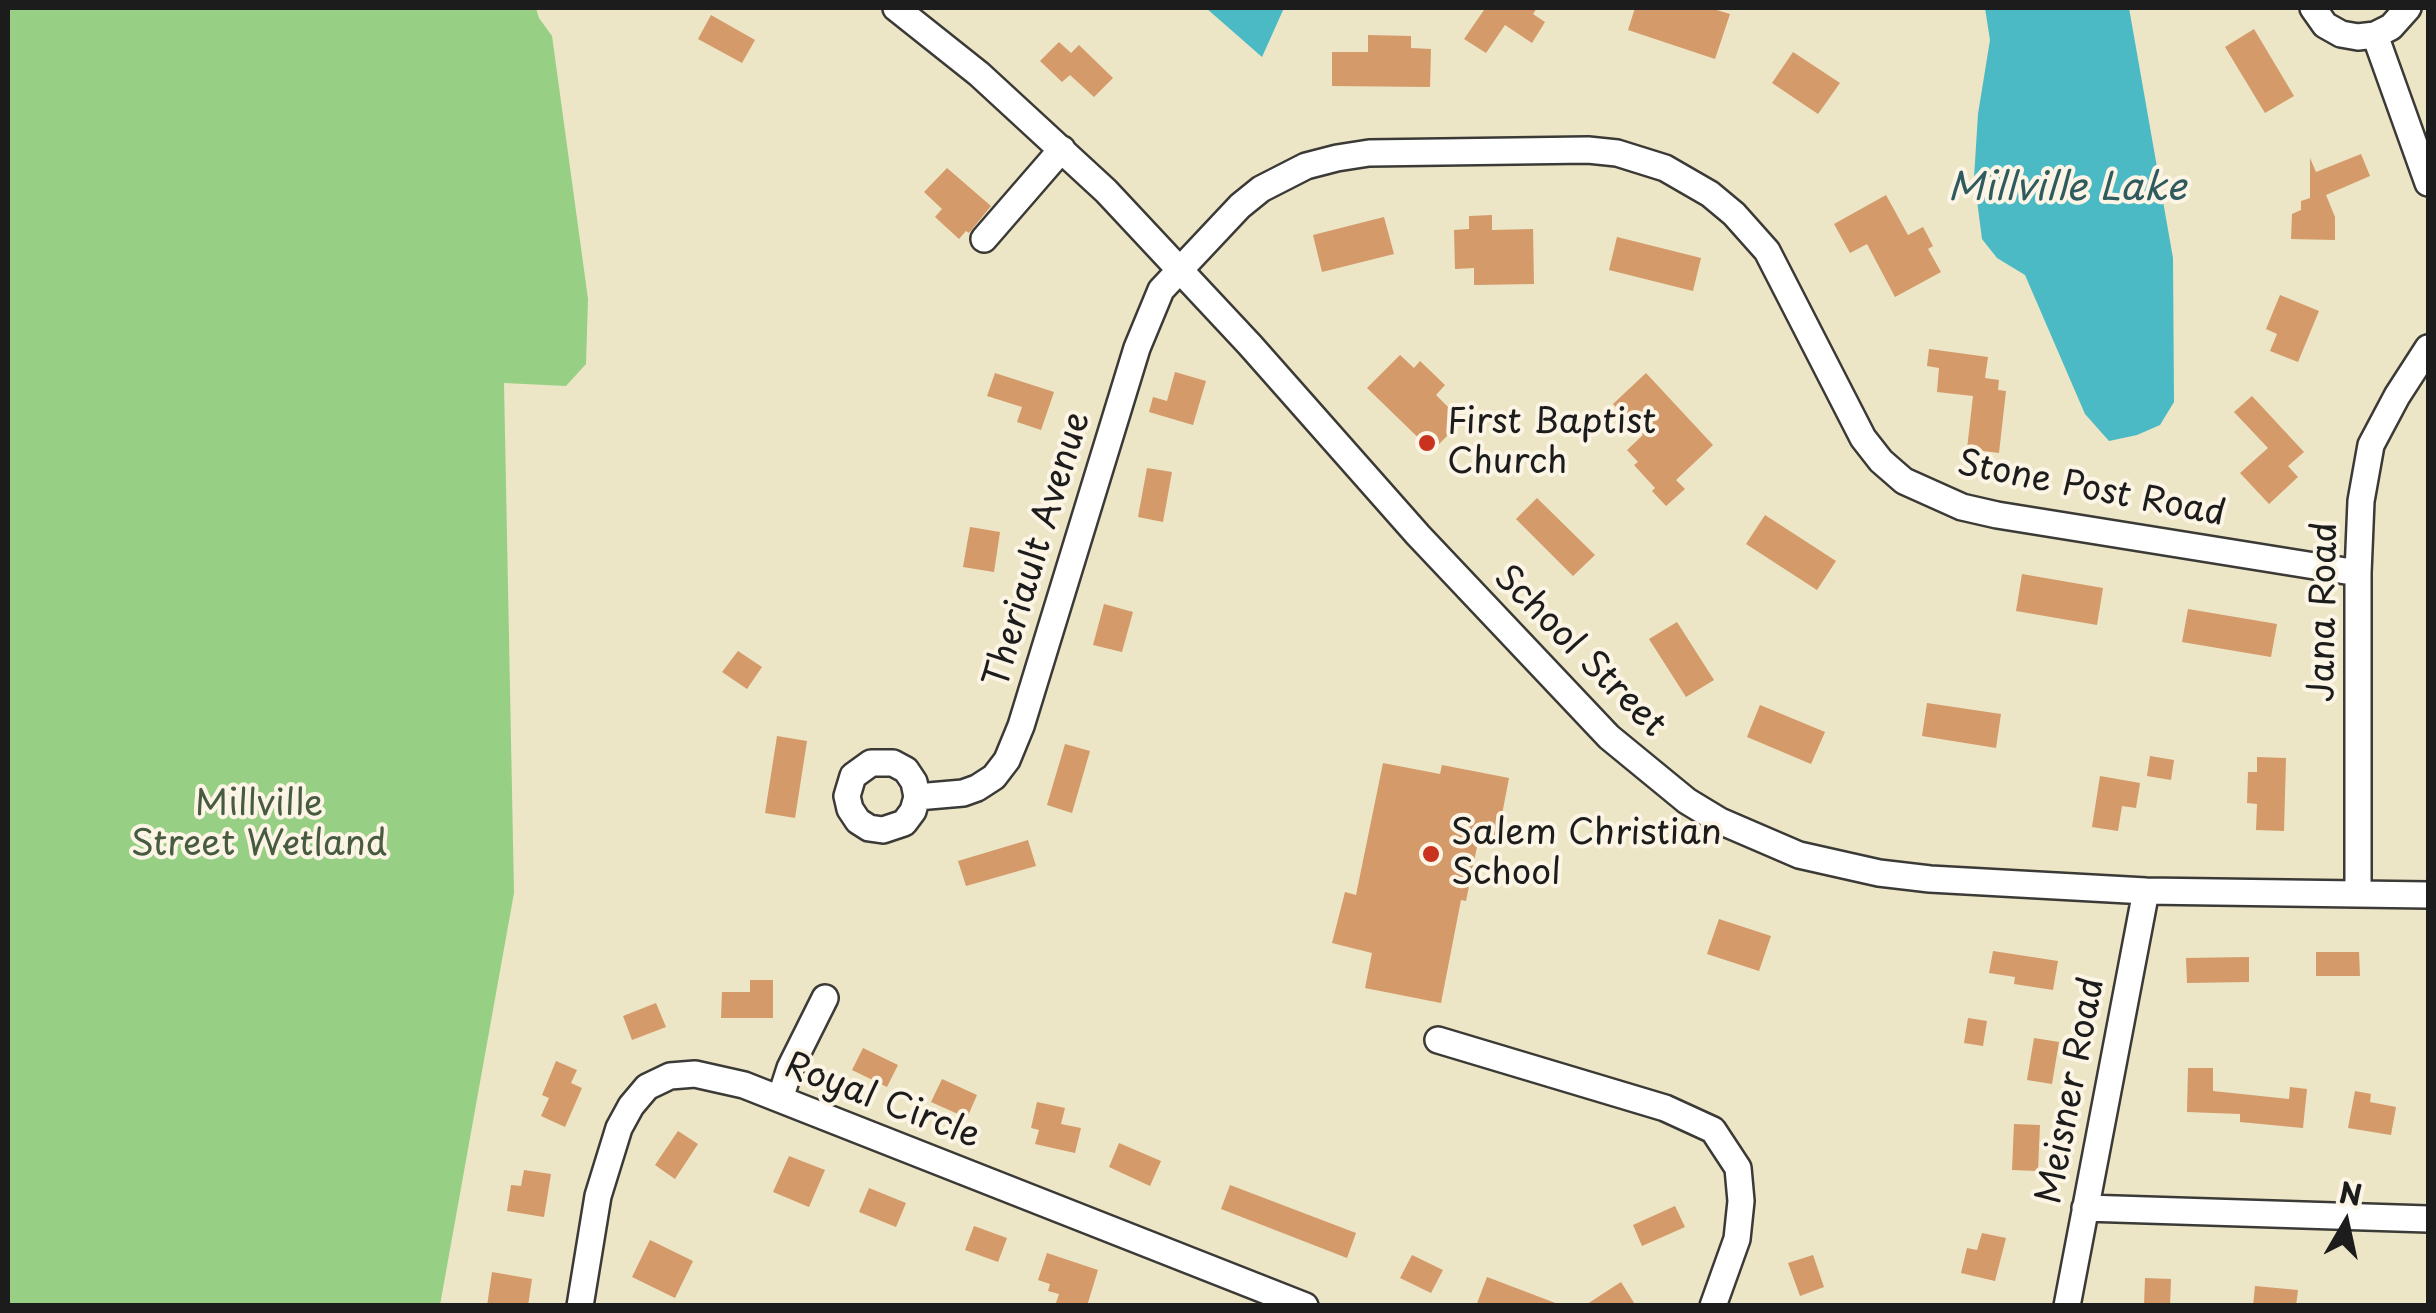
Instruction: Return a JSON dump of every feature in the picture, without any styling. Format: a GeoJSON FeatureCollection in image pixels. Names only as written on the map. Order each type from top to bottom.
{"type":"FeatureCollection","features":[{"type":"Feature","properties":{"kind":"street","name":"School Street"},"geometry":{"type":"LineString","coordinates":[[896,8],[980,74],[1062,149],[1179,269],[1559,686],[1608,737],[1687,800],[1760,841],[1840,866],[1977,884],[2428,895]]}},
{"type":"Feature","properties":{"kind":"street"},"geometry":{"type":"LineString","coordinates":[[2312,8],[2326,25],[2341,34],[2358,37],[2392,28],[2408,8]]}},
{"type":"Feature","properties":{"kind":"street"},"geometry":{"type":"LineString","coordinates":[[2375,35],[2428,183]]}},
{"type":"Feature","properties":{"kind":"street"},"geometry":{"type":"LineString","coordinates":[[984,239],[1062,149]]}},
{"type":"Feature","properties":{"kind":"street","name":"Stone Post Road"},"geometry":{"type":"LineString","coordinates":[[1179,269],[1261,189],[1283,176],[1337,158],[1548,149],[1602,152],[1641,160],[1710,194],[1752,231],[1782,276],[1862,438],[1904,481],[1931,496],[1997,515],[2358,573]]}},
{"type":"Feature","properties":{"kind":"street","name":"Theriault Avenue"},"geometry":{"type":"LineString","coordinates":[[917,797],[963,794],[977,788],[1002,769],[1012,750],[1137,348],[1161,290],[1179,269]]}},
{"type":"Feature","properties":{"kind":"street","name":"Jana Road"},"geometry":{"type":"LineString","coordinates":[[2358,894],[2361,501],[2372,445],[2396,396],[2428,348]]}},
{"type":"Feature","properties":{"kind":"street","name":"Meisner Road"},"geometry":{"type":"LineString","coordinates":[[2067,1306],[2146,891]]}},
{"type":"Feature","properties":{"kind":"street"},"geometry":{"type":"LineString","coordinates":[[780,1099],[790,1068],[824,998]]}},
{"type":"Feature","properties":{"kind":"street"},"geometry":{"type":"LineString","coordinates":[[1438,1040],[1666,1108],[1713,1130],[1738,1168],[1740,1201],[1737,1239],[1714,1305]]}},
{"type":"Feature","properties":{"kind":"street","name":"Royal Circle"},"geometry":{"type":"LineString","coordinates":[[580,1306],[588,1245],[610,1152],[631,1106],[647,1087],[670,1076],[695,1074],[744,1085],[1304,1306]]}},
{"type":"Feature","properties":{"kind":"street"},"geometry":{"type":"LineString","coordinates":[[2085,1208],[2428,1219]]}},
{"type":"Feature","properties":{"kind":"green space","name":"Millville Street Wetland"},"geometry":{"type":"Polygon","coordinates":[[[8,8],[536,8],[552,36],[588,299],[586,364],[566,386],[504,383],[514,893],[440,1305],[8,1305],[8,8]]]}},
{"type":"Feature","properties":{"kind":"water"},"geometry":{"type":"Polygon","coordinates":[[[1206,8],[1284,8],[1262,57],[1206,8]]]}},
{"type":"Feature","properties":{"kind":"water","name":"Millville Lake"},"geometry":{"type":"Polygon","coordinates":[[[1985,8],[2129,8],[2173,258],[2174,402],[2160,425],[2137,435],[2109,441],[2085,414],[2025,275],[1997,258],[1982,239],[1974,178],[1978,114],[1990,40],[1985,8]]]}},
{"type":"Feature","properties":{"kind":"building"},"geometry":{"type":"Polygon","coordinates":[[[1480,8],[1537,8],[1533,14],[1545,22],[1532,43],[1505,25],[1486,53],[1464,39],[1484,10],[1480,8]]]}},
{"type":"Feature","properties":{"kind":"building"},"geometry":{"type":"Polygon","coordinates":[[[1635,8],[1710,8],[1730,14],[1715,59],[1628,30],[1635,8]]]}},
{"type":"Feature","properties":{"kind":"building"},"geometry":{"type":"Polygon","coordinates":[[[711,15],[755,40],[742,63],[698,39],[711,15]]]}},
{"type":"Feature","properties":{"kind":"building"},"geometry":{"type":"Polygon","coordinates":[[[2254,29],[2294,96],[2265,113],[2225,47],[2254,29]]]}},
{"type":"Feature","properties":{"kind":"building"},"geometry":{"type":"Polygon","coordinates":[[[1368,35],[1411,36],[1411,48],[1431,49],[1430,87],[1332,86],[1332,52],[1368,52],[1368,35]]]}},
{"type":"Feature","properties":{"kind":"building"},"geometry":{"type":"Polygon","coordinates":[[[1059,42],[1071,53],[1079,45],[1113,78],[1094,97],[1070,75],[1062,82],[1040,61],[1059,42]]]}},
{"type":"Feature","properties":{"kind":"building"},"geometry":{"type":"Polygon","coordinates":[[[1793,52],[1840,83],[1818,114],[1772,83],[1793,52]]]}},
{"type":"Feature","properties":{"kind":"building"},"geometry":{"type":"Polygon","coordinates":[[[2361,154],[2370,176],[2326,195],[2335,217],[2335,240],[2291,239],[2292,214],[2301,210],[2301,201],[2310,198],[2310,158],[2316,172],[2361,154]]]}},
{"type":"Feature","properties":{"kind":"building"},"geometry":{"type":"Polygon","coordinates":[[[947,168],[991,206],[969,233],[966,231],[959,239],[935,217],[942,209],[924,192],[947,168]]]}},
{"type":"Feature","properties":{"kind":"building"},"geometry":{"type":"Polygon","coordinates":[[[1886,195],[1908,235],[1923,227],[1933,246],[1928,249],[1941,272],[1895,297],[1867,244],[1850,253],[1834,224],[1886,195]]]}},
{"type":"Feature","properties":{"kind":"building"},"geometry":{"type":"Polygon","coordinates":[[[1492,215],[1492,230],[1533,229],[1534,284],[1474,285],[1474,268],[1455,269],[1454,230],[1469,229],[1469,216],[1492,215]]]}},
{"type":"Feature","properties":{"kind":"building"},"geometry":{"type":"Polygon","coordinates":[[[1384,217],[1394,254],[1322,272],[1313,235],[1384,217]]]}},
{"type":"Feature","properties":{"kind":"building"},"geometry":{"type":"Polygon","coordinates":[[[1617,237],[1701,258],[1693,291],[1609,270],[1617,237]]]}},
{"type":"Feature","properties":{"kind":"building"},"geometry":{"type":"Polygon","coordinates":[[[2280,295],[2319,311],[2298,362],[2270,351],[2277,334],[2266,329],[2280,295]]]}},
{"type":"Feature","properties":{"kind":"building"},"geometry":{"type":"Polygon","coordinates":[[[1929,349],[1988,357],[1985,378],[1999,380],[1998,390],[2006,391],[1999,453],[1967,449],[1973,396],[1937,392],[1939,368],[1927,366],[1929,349]]]}},
{"type":"Feature","properties":{"kind":"building"},"geometry":{"type":"Polygon","coordinates":[[[1400,355],[1414,368],[1420,361],[1445,385],[1436,395],[1462,421],[1432,451],[1367,388],[1400,355]]]}},
{"type":"Feature","properties":{"kind":"building"},"geometry":{"type":"Polygon","coordinates":[[[1175,372],[1206,381],[1193,425],[1149,412],[1153,397],[1167,401],[1175,372]]]}},
{"type":"Feature","properties":{"kind":"building"},"geometry":{"type":"Polygon","coordinates":[[[995,373],[1054,392],[1041,430],[1017,422],[1022,407],[987,396],[995,373]]]}},
{"type":"Feature","properties":{"kind":"building"},"geometry":{"type":"Polygon","coordinates":[[[1646,373],[1713,445],[1676,480],[1685,489],[1666,506],[1627,450],[1643,435],[1613,404],[1646,373]]]}},
{"type":"Feature","properties":{"kind":"building"},"geometry":{"type":"Polygon","coordinates":[[[2252,396],[2304,452],[2288,466],[2298,477],[2269,504],[2240,473],[2268,448],[2234,412],[2252,396]]]}},
{"type":"Feature","properties":{"kind":"building"},"geometry":{"type":"Polygon","coordinates":[[[1147,468],[1172,472],[1163,522],[1138,517],[1147,468]]]}},
{"type":"Feature","properties":{"kind":"building"},"geometry":{"type":"Polygon","coordinates":[[[1537,498],[1595,555],[1573,576],[1516,519],[1537,498]]]}},
{"type":"Feature","properties":{"kind":"building"},"geometry":{"type":"Polygon","coordinates":[[[1765,515],[1836,561],[1817,590],[1746,544],[1765,515]]]}},
{"type":"Feature","properties":{"kind":"building"},"geometry":{"type":"Polygon","coordinates":[[[970,527],[1000,532],[994,572],[963,567],[970,527]]]}},
{"type":"Feature","properties":{"kind":"building"},"geometry":{"type":"Polygon","coordinates":[[[2022,574],[2103,588],[2097,625],[2016,611],[2022,574]]]}},
{"type":"Feature","properties":{"kind":"building"},"geometry":{"type":"Polygon","coordinates":[[[1104,604],[1133,612],[1122,652],[1093,645],[1104,604]]]}},
{"type":"Feature","properties":{"kind":"building"},"geometry":{"type":"Polygon","coordinates":[[[2188,609],[2277,624],[2271,657],[2182,642],[2188,609]]]}},
{"type":"Feature","properties":{"kind":"building"},"geometry":{"type":"Polygon","coordinates":[[[1677,622],[1714,680],[1686,697],[1649,639],[1677,622]]]}},
{"type":"Feature","properties":{"kind":"building"},"geometry":{"type":"Polygon","coordinates":[[[738,651],[762,667],[747,689],[722,672],[738,651]]]}},
{"type":"Feature","properties":{"kind":"building"},"geometry":{"type":"Polygon","coordinates":[[[1927,703],[2001,714],[1996,748],[1922,736],[1927,703]]]}},
{"type":"Feature","properties":{"kind":"building"},"geometry":{"type":"Polygon","coordinates":[[[1760,705],[1825,732],[1811,764],[1747,737],[1760,705]]]}},
{"type":"Feature","properties":{"kind":"building"},"geometry":{"type":"Polygon","coordinates":[[[777,736],[807,741],[795,818],[765,813],[777,736]]]}},
{"type":"Feature","properties":{"kind":"building"},"geometry":{"type":"Polygon","coordinates":[[[1065,744],[1090,751],[1072,813],[1047,805],[1065,744]]]}},
{"type":"Feature","properties":{"kind":"building"},"geometry":{"type":"Polygon","coordinates":[[[2150,756],[2174,760],[2171,780],[2147,776],[2150,756]]]}},
{"type":"Feature","properties":{"kind":"building"},"geometry":{"type":"Polygon","coordinates":[[[2257,757],[2286,758],[2284,831],[2256,830],[2257,804],[2247,803],[2248,772],[2257,772],[2257,757]]]}},
{"type":"Feature","properties":{"kind":"building"},"geometry":{"type":"Polygon","coordinates":[[[1383,763],[1440,774],[1442,765],[1509,778],[1496,846],[1478,842],[1466,901],[1461,900],[1441,1003],[1365,988],[1372,953],[1332,943],[1345,892],[1356,895],[1383,763]]]}},
{"type":"Feature","properties":{"kind":"building"},"geometry":{"type":"Polygon","coordinates":[[[2100,776],[2140,783],[2136,808],[2122,806],[2118,831],[2092,827],[2100,776]]]}},
{"type":"Feature","properties":{"kind":"building"},"geometry":{"type":"Polygon","coordinates":[[[1028,840],[1036,866],[966,886],[958,861],[1028,840]]]}},
{"type":"Feature","properties":{"kind":"building"},"geometry":{"type":"Polygon","coordinates":[[[1719,919],[1771,936],[1759,971],[1707,954],[1719,919]]]}},
{"type":"Feature","properties":{"kind":"building"},"geometry":{"type":"Polygon","coordinates":[[[1993,951],[2058,961],[2053,990],[2014,984],[2015,977],[1989,973],[1993,951]]]}},
{"type":"Feature","properties":{"kind":"building"},"geometry":{"type":"Polygon","coordinates":[[[2316,952],[2359,952],[2360,976],[2316,976],[2316,952]]]}},
{"type":"Feature","properties":{"kind":"building"},"geometry":{"type":"Polygon","coordinates":[[[2249,957],[2249,982],[2187,983],[2186,958],[2249,957]]]}},
{"type":"Feature","properties":{"kind":"building"},"geometry":{"type":"Polygon","coordinates":[[[750,980],[773,980],[773,1018],[721,1018],[722,992],[750,992],[750,980]]]}},
{"type":"Feature","properties":{"kind":"building"},"geometry":{"type":"Polygon","coordinates":[[[656,1003],[666,1027],[632,1040],[623,1016],[656,1003]]]}},
{"type":"Feature","properties":{"kind":"building"},"geometry":{"type":"Polygon","coordinates":[[[1968,1018],[1987,1021],[1983,1046],[1964,1043],[1968,1018]]]}},
{"type":"Feature","properties":{"kind":"building"},"geometry":{"type":"Polygon","coordinates":[[[2034,1038],[2059,1042],[2052,1084],[2027,1080],[2034,1038]]]}},
{"type":"Feature","properties":{"kind":"building"},"geometry":{"type":"Polygon","coordinates":[[[863,1048],[898,1065],[887,1087],[852,1070],[863,1048]]]}},
{"type":"Feature","properties":{"kind":"building"},"geometry":{"type":"Polygon","coordinates":[[[556,1061],[577,1070],[571,1083],[582,1088],[565,1127],[541,1116],[549,1098],[542,1095],[556,1061]]]}},
{"type":"Feature","properties":{"kind":"building"},"geometry":{"type":"Polygon","coordinates":[[[2188,1068],[2213,1068],[2213,1091],[2289,1099],[2290,1087],[2307,1089],[2303,1128],[2240,1122],[2240,1114],[2187,1112],[2188,1068]]]}},
{"type":"Feature","properties":{"kind":"building"},"geometry":{"type":"Polygon","coordinates":[[[942,1079],[977,1095],[967,1118],[931,1102],[942,1079]]]}},
{"type":"Feature","properties":{"kind":"building"},"geometry":{"type":"Polygon","coordinates":[[[2355,1091],[2371,1094],[2370,1102],[2396,1107],[2391,1135],[2348,1128],[2355,1091]]]}},
{"type":"Feature","properties":{"kind":"building"},"geometry":{"type":"Polygon","coordinates":[[[1037,1102],[1065,1108],[1061,1124],[1081,1128],[1075,1153],[1035,1144],[1039,1130],[1031,1128],[1037,1102]]]}},
{"type":"Feature","properties":{"kind":"building"},"geometry":{"type":"Polygon","coordinates":[[[2014,1124],[2040,1125],[2038,1171],[2012,1170],[2014,1124]]]}},
{"type":"Feature","properties":{"kind":"building"},"geometry":{"type":"Polygon","coordinates":[[[678,1131],[698,1144],[675,1179],[655,1165],[678,1131]]]}},
{"type":"Feature","properties":{"kind":"building"},"geometry":{"type":"Polygon","coordinates":[[[1119,1143],[1161,1161],[1150,1186],[1109,1167],[1119,1143]]]}},
{"type":"Feature","properties":{"kind":"building"},"geometry":{"type":"Polygon","coordinates":[[[789,1156],[825,1170],[809,1207],[773,1192],[789,1156]]]}},
{"type":"Feature","properties":{"kind":"building"},"geometry":{"type":"Polygon","coordinates":[[[524,1170],[551,1174],[544,1217],[507,1211],[511,1185],[521,1186],[524,1170]]]}},
{"type":"Feature","properties":{"kind":"building"},"geometry":{"type":"Polygon","coordinates":[[[1230,1185],[1356,1233],[1347,1258],[1221,1209],[1230,1185]]]}},
{"type":"Feature","properties":{"kind":"building"},"geometry":{"type":"Polygon","coordinates":[[[869,1188],[906,1203],[896,1227],[859,1212],[869,1188]]]}},
{"type":"Feature","properties":{"kind":"building"},"geometry":{"type":"Polygon","coordinates":[[[1675,1206],[1685,1227],[1642,1246],[1633,1225],[1675,1206]]]}},
{"type":"Feature","properties":{"kind":"building"},"geometry":{"type":"Polygon","coordinates":[[[974,1226],[1007,1238],[998,1262],[965,1250],[974,1226]]]}},
{"type":"Feature","properties":{"kind":"building"},"geometry":{"type":"Polygon","coordinates":[[[1982,1233],[2006,1238],[1995,1281],[1961,1273],[1967,1248],[1977,1250],[1982,1233]]]}},
{"type":"Feature","properties":{"kind":"building"},"geometry":{"type":"Polygon","coordinates":[[[650,1240],[693,1261],[675,1298],[632,1277],[650,1240]]]}},
{"type":"Feature","properties":{"kind":"building"},"geometry":{"type":"Polygon","coordinates":[[[1047,1253],[1098,1270],[1087,1306],[1055,1306],[1059,1294],[1048,1291],[1050,1284],[1038,1280],[1047,1253]]]}},
{"type":"Feature","properties":{"kind":"building"},"geometry":{"type":"Polygon","coordinates":[[[1412,1255],[1443,1270],[1431,1293],[1400,1278],[1412,1255]]]}},
{"type":"Feature","properties":{"kind":"building"},"geometry":{"type":"Polygon","coordinates":[[[1813,1255],[1824,1287],[1800,1296],[1788,1263],[1813,1255]]]}},
{"type":"Feature","properties":{"kind":"building"},"geometry":{"type":"Polygon","coordinates":[[[492,1272],[532,1279],[528,1306],[487,1306],[492,1272]]]}},
{"type":"Feature","properties":{"kind":"building"},"geometry":{"type":"Polygon","coordinates":[[[1487,1277],[1558,1304],[1558,1306],[1476,1306],[1487,1277]]]}},
{"type":"Feature","properties":{"kind":"building"},"geometry":{"type":"Polygon","coordinates":[[[2145,1278],[2171,1279],[2170,1306],[2144,1306],[2145,1278]]]}},
{"type":"Feature","properties":{"kind":"building"},"geometry":{"type":"Polygon","coordinates":[[[1621,1282],[1636,1306],[1584,1306],[1621,1282]]]}},
{"type":"Feature","properties":{"kind":"building"},"geometry":{"type":"Polygon","coordinates":[[[2255,1286],[2298,1290],[2296,1306],[2253,1306],[2255,1286]]]}},
{"type":"Feature","properties":{"kind":"place","name":"First Baptist Church"},"geometry":{"type":"Point","coordinates":[1427,443]}},
{"type":"Feature","properties":{"kind":"place","name":"Salem Christian School"},"geometry":{"type":"Point","coordinates":[1431,854]}}]}
